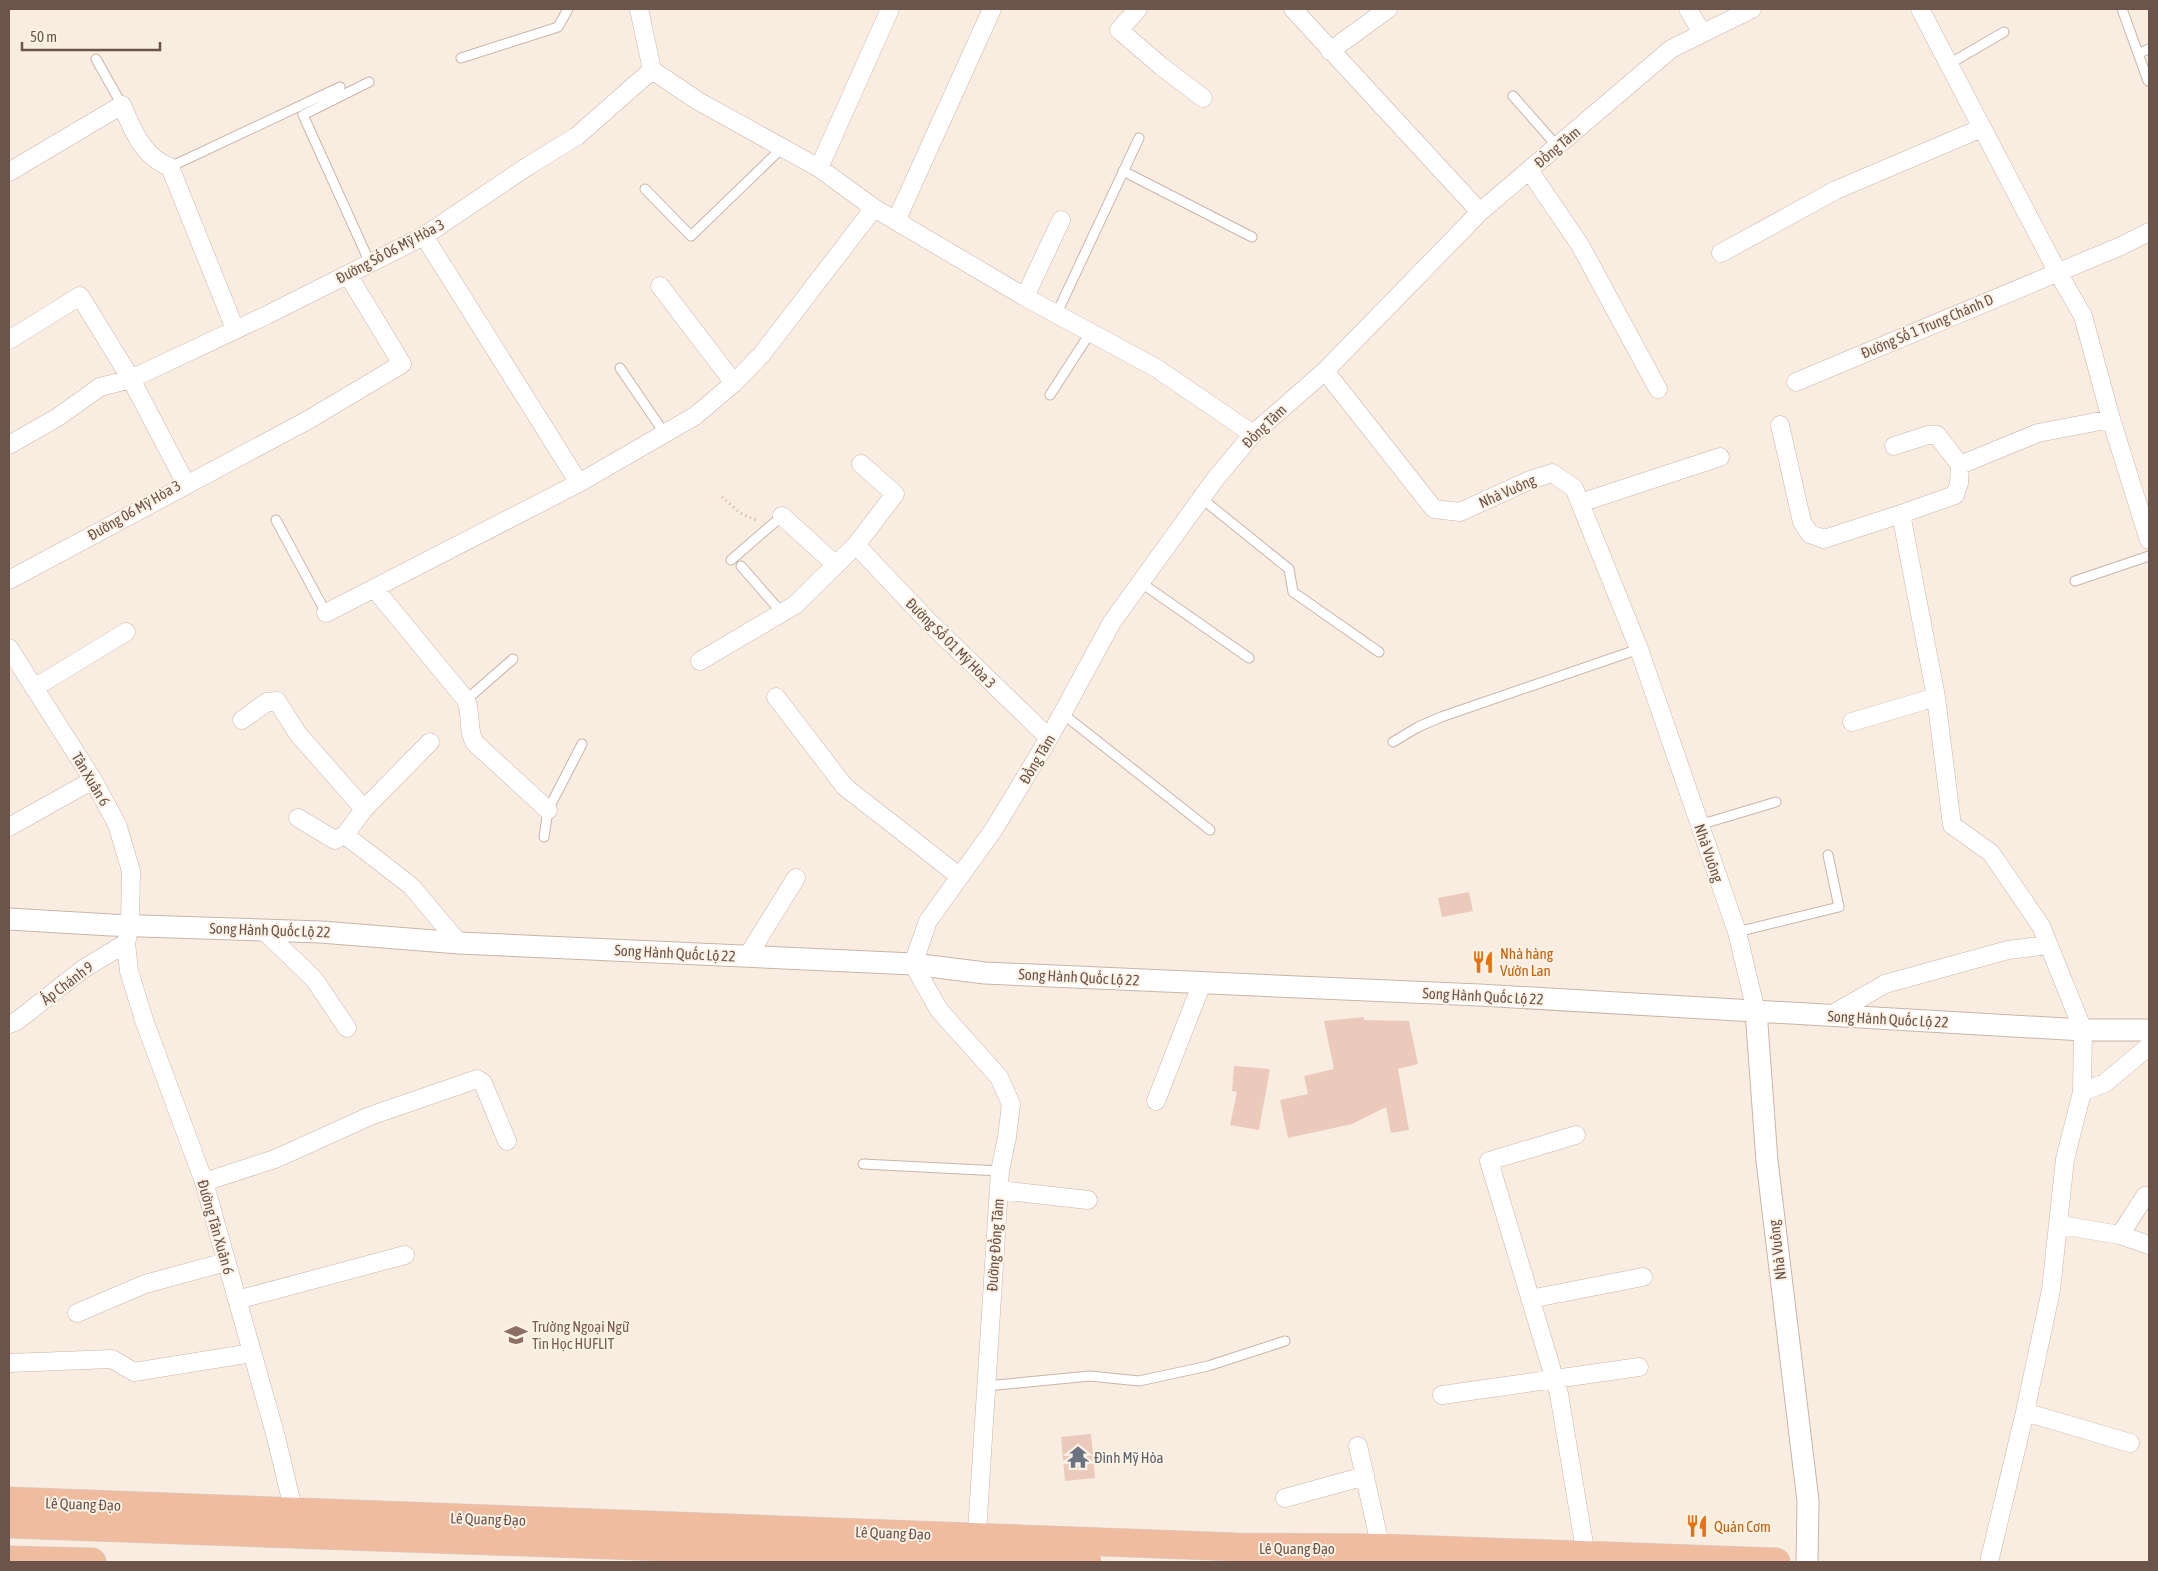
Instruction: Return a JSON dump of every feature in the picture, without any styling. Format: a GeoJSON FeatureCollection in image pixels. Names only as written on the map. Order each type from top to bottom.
{"type":"FeatureCollection","features":[{"type":"Feature","properties":{"kind":"highway","name":"Lê Quang Đạo"},"geometry":{"type":"LineString","coordinates":[[9,1501],[297,1523]]}},
{"type":"Feature","properties":{"kind":"highway","name":"Lê Quang Đạo"},"geometry":{"type":"LineString","coordinates":[[9,1524],[297,1523],[976,1547],[1237,1547],[1383,1555],[1776,1562]]}},
{"type":"Feature","properties":{"kind":"highway","name":"Lê Quang Đạo"},"geometry":{"type":"LineString","coordinates":[[976,1547],[1087,1562]]}},
{"type":"Feature","properties":{"kind":"highway"},"geometry":{"type":"LineString","coordinates":[[9,1560],[92,1562]]}},
{"type":"Feature","properties":{"kind":"street"},"geometry":{"type":"LineString","coordinates":[[639,9],[652,70],[698,101],[819,168],[874,208],[1025,297],[1156,368],[1253,434]]}},
{"type":"Feature","properties":{"kind":"street"},"geometry":{"type":"LineString","coordinates":[[819,168],[890,9]]}},
{"type":"Feature","properties":{"kind":"street"},"geometry":{"type":"LineString","coordinates":[[896,221],[992,9]]}},
{"type":"Feature","properties":{"kind":"street"},"geometry":{"type":"LineString","coordinates":[[1138,9],[1119,30],[1161,66],[1204,98]]}},
{"type":"Feature","properties":{"kind":"street"},"geometry":{"type":"LineString","coordinates":[[1293,9],[1480,212]]}},
{"type":"Feature","properties":{"kind":"street"},"geometry":{"type":"LineString","coordinates":[[1330,51],[1388,9]]}},
{"type":"Feature","properties":{"kind":"street"},"geometry":{"type":"LineString","coordinates":[[1688,9],[1702,33]]}},
{"type":"Feature","properties":{"kind":"street","name":"Đồng Tâm"},"geometry":{"type":"LineString","coordinates":[[913,964],[928,921],[994,829],[1063,714],[1112,622],[1201,498],[1253,434],[1325,371],[1480,212],[1671,49],[1752,9]]}},
{"type":"Feature","properties":{"kind":"street"},"geometry":{"type":"LineString","coordinates":[[1920,9],[2057,271],[2083,316],[2111,419],[2149,540]]}},
{"type":"Feature","properties":{"kind":"street","name":"Đường Số 06 Mỹ Hòa 3"},"geometry":{"type":"LineString","coordinates":[[9,445],[58,417],[100,387],[131,379],[424,236],[528,166],[577,136],[652,70]]}},
{"type":"Feature","properties":{"kind":"street"},"geometry":{"type":"LineString","coordinates":[[9,172],[122,105],[135,135],[146,150],[159,162],[170,166],[236,329]]}},
{"type":"Feature","properties":{"kind":"street"},"geometry":{"type":"LineString","coordinates":[[1721,253],[1836,190],[1982,128]]}},
{"type":"Feature","properties":{"kind":"street"},"geometry":{"type":"LineString","coordinates":[[1529,170],[1580,245],[1658,389]]}},
{"type":"Feature","properties":{"kind":"street"},"geometry":{"type":"LineString","coordinates":[[326,613],[579,483],[695,416],[734,383],[762,354],[874,208]]}},
{"type":"Feature","properties":{"kind":"street"},"geometry":{"type":"LineString","coordinates":[[1025,297],[1061,220]]}},
{"type":"Feature","properties":{"kind":"street","name":"Đường Số 1 Trung Chánh D"},"geometry":{"type":"LineString","coordinates":[[1796,382],[2057,271],[2121,246],[2149,232]]}},
{"type":"Feature","properties":{"kind":"street"},"geometry":{"type":"LineString","coordinates":[[424,236],[579,483]]}},
{"type":"Feature","properties":{"kind":"street"},"geometry":{"type":"LineString","coordinates":[[186,484],[308,420],[402,364],[348,274]]}},
{"type":"Feature","properties":{"kind":"street"},"geometry":{"type":"LineString","coordinates":[[660,286],[734,383]]}},
{"type":"Feature","properties":{"kind":"street","name":"Đường 06 Mỹ Hòa 3"},"geometry":{"type":"LineString","coordinates":[[9,340],[80,296],[131,379],[186,484],[9,580]]}},
{"type":"Feature","properties":{"kind":"street","name":"Nhà Vuông"},"geometry":{"type":"LineString","coordinates":[[1325,371],[1434,509],[1460,512],[1530,480],[1552,473],[1574,488],[1639,649],[1737,932],[1756,1011],[1767,1161],[1808,1501],[1807,1562]]}},
{"type":"Feature","properties":{"kind":"street"},"geometry":{"type":"LineString","coordinates":[[1960,465],[2038,433],[2111,419]]}},
{"type":"Feature","properties":{"kind":"street"},"geometry":{"type":"LineString","coordinates":[[1780,425],[1802,522],[1810,534],[1824,539],[1955,495],[1959,482],[1960,465],[1937,435],[1928,435],[1894,446]]}},
{"type":"Feature","properties":{"kind":"street"},"geometry":{"type":"LineString","coordinates":[[1580,503],[1720,457]]}},
{"type":"Feature","properties":{"kind":"street"},"geometry":{"type":"LineString","coordinates":[[700,661],[795,605],[856,545],[895,494],[861,464]]}},
{"type":"Feature","properties":{"kind":"street"},"geometry":{"type":"LineString","coordinates":[[1901,514],[1936,697],[1952,825],[1991,852],[2041,926],[2083,1030],[2082,1092],[2065,1159],[2060,1225],[2051,1290],[2025,1412],[1989,1562]]}},
{"type":"Feature","properties":{"kind":"street"},"geometry":{"type":"LineString","coordinates":[[782,516],[836,565]]}},
{"type":"Feature","properties":{"kind":"street","name":"Đường Số 01 Mỹ Hòa 3"},"geometry":{"type":"LineString","coordinates":[[856,545],[927,620],[1049,738]]}},
{"type":"Feature","properties":{"kind":"street"},"geometry":{"type":"LineString","coordinates":[[374,588],[466,700],[470,710],[473,740],[548,810]]}},
{"type":"Feature","properties":{"kind":"street"},"geometry":{"type":"LineString","coordinates":[[34,688],[126,632]]}},
{"type":"Feature","properties":{"kind":"street","name":"Tân Xuân 6"},"geometry":{"type":"LineString","coordinates":[[9,648],[93,780],[117,824],[131,871],[128,934]]}},
{"type":"Feature","properties":{"kind":"street"},"geometry":{"type":"LineString","coordinates":[[776,697],[845,787],[959,876]]}},
{"type":"Feature","properties":{"kind":"street"},"geometry":{"type":"LineString","coordinates":[[1852,722],[1936,697]]}},
{"type":"Feature","properties":{"kind":"street"},"geometry":{"type":"LineString","coordinates":[[242,720],[267,702],[273,700],[278,702],[298,734],[364,809]]}},
{"type":"Feature","properties":{"kind":"street"},"geometry":{"type":"LineString","coordinates":[[298,818],[335,840],[345,835],[364,809],[430,742]]}},
{"type":"Feature","properties":{"kind":"street"},"geometry":{"type":"LineString","coordinates":[[9,827],[93,780]]}},
{"type":"Feature","properties":{"kind":"street"},"geometry":{"type":"LineString","coordinates":[[345,835],[411,886],[459,943]]}},
{"type":"Feature","properties":{"kind":"street"},"geometry":{"type":"LineString","coordinates":[[747,957],[796,878]]}},
{"type":"Feature","properties":{"kind":"street","name":"Song Hành Quốc Lộ 22"},"geometry":{"type":"LineString","coordinates":[[9,919],[128,934],[263,930],[321,932],[459,943],[913,964],[985,973],[1756,1011],[2083,1030],[2149,1030]]}},
{"type":"Feature","properties":{"kind":"street"},"geometry":{"type":"LineString","coordinates":[[263,930],[314,979],[347,1028]]}},
{"type":"Feature","properties":{"kind":"street","name":"Ấp Chánh 9"},"geometry":{"type":"LineString","coordinates":[[9,1024],[17,1021],[128,934]]}},
{"type":"Feature","properties":{"kind":"street","name":"Đường Tân Xuân 6"},"geometry":{"type":"LineString","coordinates":[[128,934],[129,971],[144,1020],[204,1182],[252,1352],[297,1523]]}},
{"type":"Feature","properties":{"kind":"street"},"geometry":{"type":"LineString","coordinates":[[1830,1016],[1885,984],[2008,950],[2048,945]]}},
{"type":"Feature","properties":{"kind":"street","name":"Đường Đồng Tâm"},"geometry":{"type":"LineString","coordinates":[[913,964],[939,1010],[999,1077],[1011,1104],[1008,1137],[1000,1171],[976,1547]]}},
{"type":"Feature","properties":{"kind":"street"},"geometry":{"type":"LineString","coordinates":[[1156,1101],[1202,983]]}},
{"type":"Feature","properties":{"kind":"street"},"geometry":{"type":"LineString","coordinates":[[2082,1092],[2104,1083],[2149,1046]]}},
{"type":"Feature","properties":{"kind":"street"},"geometry":{"type":"LineString","coordinates":[[204,1182],[275,1159],[370,1116],[477,1079],[483,1082],[507,1141]]}},
{"type":"Feature","properties":{"kind":"street"},"geometry":{"type":"LineString","coordinates":[[1576,1135],[1489,1162],[1555,1380],[1586,1559]]}},
{"type":"Feature","properties":{"kind":"street"},"geometry":{"type":"LineString","coordinates":[[999,1190],[1088,1200]]}},
{"type":"Feature","properties":{"kind":"street"},"geometry":{"type":"LineString","coordinates":[[2120,1235],[2145,1196],[2149,1198]]}},
{"type":"Feature","properties":{"kind":"street"},"geometry":{"type":"LineString","coordinates":[[2060,1225],[2120,1235],[2149,1246]]}},
{"type":"Feature","properties":{"kind":"street"},"geometry":{"type":"LineString","coordinates":[[237,1300],[404,1255]]}},
{"type":"Feature","properties":{"kind":"street"},"geometry":{"type":"LineString","coordinates":[[77,1313],[145,1284],[226,1262]]}},
{"type":"Feature","properties":{"kind":"street"},"geometry":{"type":"LineString","coordinates":[[1530,1299],[1643,1277]]}},
{"type":"Feature","properties":{"kind":"street"},"geometry":{"type":"LineString","coordinates":[[9,1363],[112,1359],[134,1372],[252,1352]]}},
{"type":"Feature","properties":{"kind":"street"},"geometry":{"type":"LineString","coordinates":[[1442,1395],[1639,1368]]}},
{"type":"Feature","properties":{"kind":"street"},"geometry":{"type":"LineString","coordinates":[[2025,1412],[2130,1443]]}},
{"type":"Feature","properties":{"kind":"street"},"geometry":{"type":"LineString","coordinates":[[1358,1446],[1383,1555]]}},
{"type":"Feature","properties":{"kind":"street"},"geometry":{"type":"LineString","coordinates":[[1285,1498],[1365,1476]]}},
{"type":"Feature","properties":{"kind":"lane"},"geometry":{"type":"LineString","coordinates":[[461,58],[558,27],[568,9]]}},
{"type":"Feature","properties":{"kind":"lane"},"geometry":{"type":"LineString","coordinates":[[2122,9],[2148,81]]}},
{"type":"Feature","properties":{"kind":"lane"},"geometry":{"type":"LineString","coordinates":[[1949,64],[2004,32]]}},
{"type":"Feature","properties":{"kind":"lane"},"geometry":{"type":"LineString","coordinates":[[2139,53],[2149,49]]}},
{"type":"Feature","properties":{"kind":"lane"},"geometry":{"type":"LineString","coordinates":[[96,59],[122,105]]}},
{"type":"Feature","properties":{"kind":"lane"},"geometry":{"type":"LineString","coordinates":[[369,82],[302,115],[370,263]]}},
{"type":"Feature","properties":{"kind":"lane"},"geometry":{"type":"LineString","coordinates":[[170,166],[340,87]]}},
{"type":"Feature","properties":{"kind":"lane"},"geometry":{"type":"LineString","coordinates":[[1513,96],[1558,146]]}},
{"type":"Feature","properties":{"kind":"lane"},"geometry":{"type":"LineString","coordinates":[[1056,314],[1139,138]]}},
{"type":"Feature","properties":{"kind":"lane"},"geometry":{"type":"LineString","coordinates":[[645,189],[691,236],[782,148]]}},
{"type":"Feature","properties":{"kind":"lane"},"geometry":{"type":"LineString","coordinates":[[1123,171],[1252,236]]}},
{"type":"Feature","properties":{"kind":"lane"},"geometry":{"type":"LineString","coordinates":[[1050,395],[1090,333]]}},
{"type":"Feature","properties":{"kind":"lane"},"geometry":{"type":"LineString","coordinates":[[620,368],[665,434]]}},
{"type":"Feature","properties":{"kind":"lane"},"geometry":{"type":"LineString","coordinates":[[1201,498],[1290,569],[1293,592],[1379,652]]}},
{"type":"Feature","properties":{"kind":"lane"},"geometry":{"type":"LineString","coordinates":[[731,560],[782,516]]}},
{"type":"Feature","properties":{"kind":"lane"},"geometry":{"type":"LineString","coordinates":[[276,520],[326,613]]}},
{"type":"Feature","properties":{"kind":"lane"},"geometry":{"type":"LineString","coordinates":[[2075,581],[2149,556]]}},
{"type":"Feature","properties":{"kind":"lane"},"geometry":{"type":"LineString","coordinates":[[741,566],[782,613]]}},
{"type":"Feature","properties":{"kind":"lane"},"geometry":{"type":"LineString","coordinates":[[1140,582],[1249,658]]}},
{"type":"Feature","properties":{"kind":"lane"},"geometry":{"type":"LineString","coordinates":[[1393,742],[1418,727],[1440,718],[1639,649]]}},
{"type":"Feature","properties":{"kind":"lane"},"geometry":{"type":"LineString","coordinates":[[466,700],[513,659]]}},
{"type":"Feature","properties":{"kind":"lane"},"geometry":{"type":"LineString","coordinates":[[1063,714],[1210,830]]}},
{"type":"Feature","properties":{"kind":"lane"},"geometry":{"type":"LineString","coordinates":[[544,837],[548,810],[582,744]]}},
{"type":"Feature","properties":{"kind":"lane"},"geometry":{"type":"LineString","coordinates":[[1699,825],[1776,802]]}},
{"type":"Feature","properties":{"kind":"lane"},"geometry":{"type":"LineString","coordinates":[[1737,932],[1839,907],[1828,855]]}},
{"type":"Feature","properties":{"kind":"lane"},"geometry":{"type":"LineString","coordinates":[[863,1164],[1000,1171]]}},
{"type":"Feature","properties":{"kind":"lane"},"geometry":{"type":"LineString","coordinates":[[986,1386],[1090,1376],[1139,1380],[1208,1366],[1285,1341]]}},
{"type":"Feature","properties":{"kind":"path"},"geometry":{"type":"LineString","coordinates":[[722,496],[740,513],[758,522],[782,516]]}},
{"type":"Feature","properties":{"kind":"building"},"geometry":{"type":"Polygon","coordinates":[[[1469,892],[1473,911],[1442,917],[1438,898],[1469,892]]]}},
{"type":"Feature","properties":{"kind":"building"},"geometry":{"type":"Polygon","coordinates":[[[1364,1017],[1364,1020],[1409,1021],[1418,1064],[1398,1069],[1409,1130],[1391,1133],[1386,1107],[1352,1124],[1288,1138],[1280,1100],[1308,1094],[1304,1076],[1334,1069],[1324,1021],[1364,1017]]]}},
{"type":"Feature","properties":{"kind":"building"},"geometry":{"type":"Polygon","coordinates":[[[1234,1066],[1270,1069],[1259,1130],[1230,1125],[1237,1092],[1232,1091],[1234,1066]]]}},
{"type":"Feature","properties":{"kind":"building","name":"Đình Mỹ Hòa"},"geometry":{"type":"Polygon","coordinates":[[[1091,1434],[1095,1478],[1065,1481],[1061,1437],[1091,1434]]]}},
{"type":"Feature","properties":{"kind":"place","name":"Nhà hàng Vườn Lan"},"geometry":{"type":"Point","coordinates":[1483,962]}},
{"type":"Feature","properties":{"kind":"place","name":"Trường Ngoại Ngữ Tin Học HUFLIT"},"geometry":{"type":"Point","coordinates":[516,1335]}},
{"type":"Feature","properties":{"kind":"place","name":"Đình Mỹ Hòa"},"geometry":{"type":"Point","coordinates":[1078,1457]}},
{"type":"Feature","properties":{"kind":"place","name":"Quán Cơm"},"geometry":{"type":"Point","coordinates":[1697,1526]}}]}
